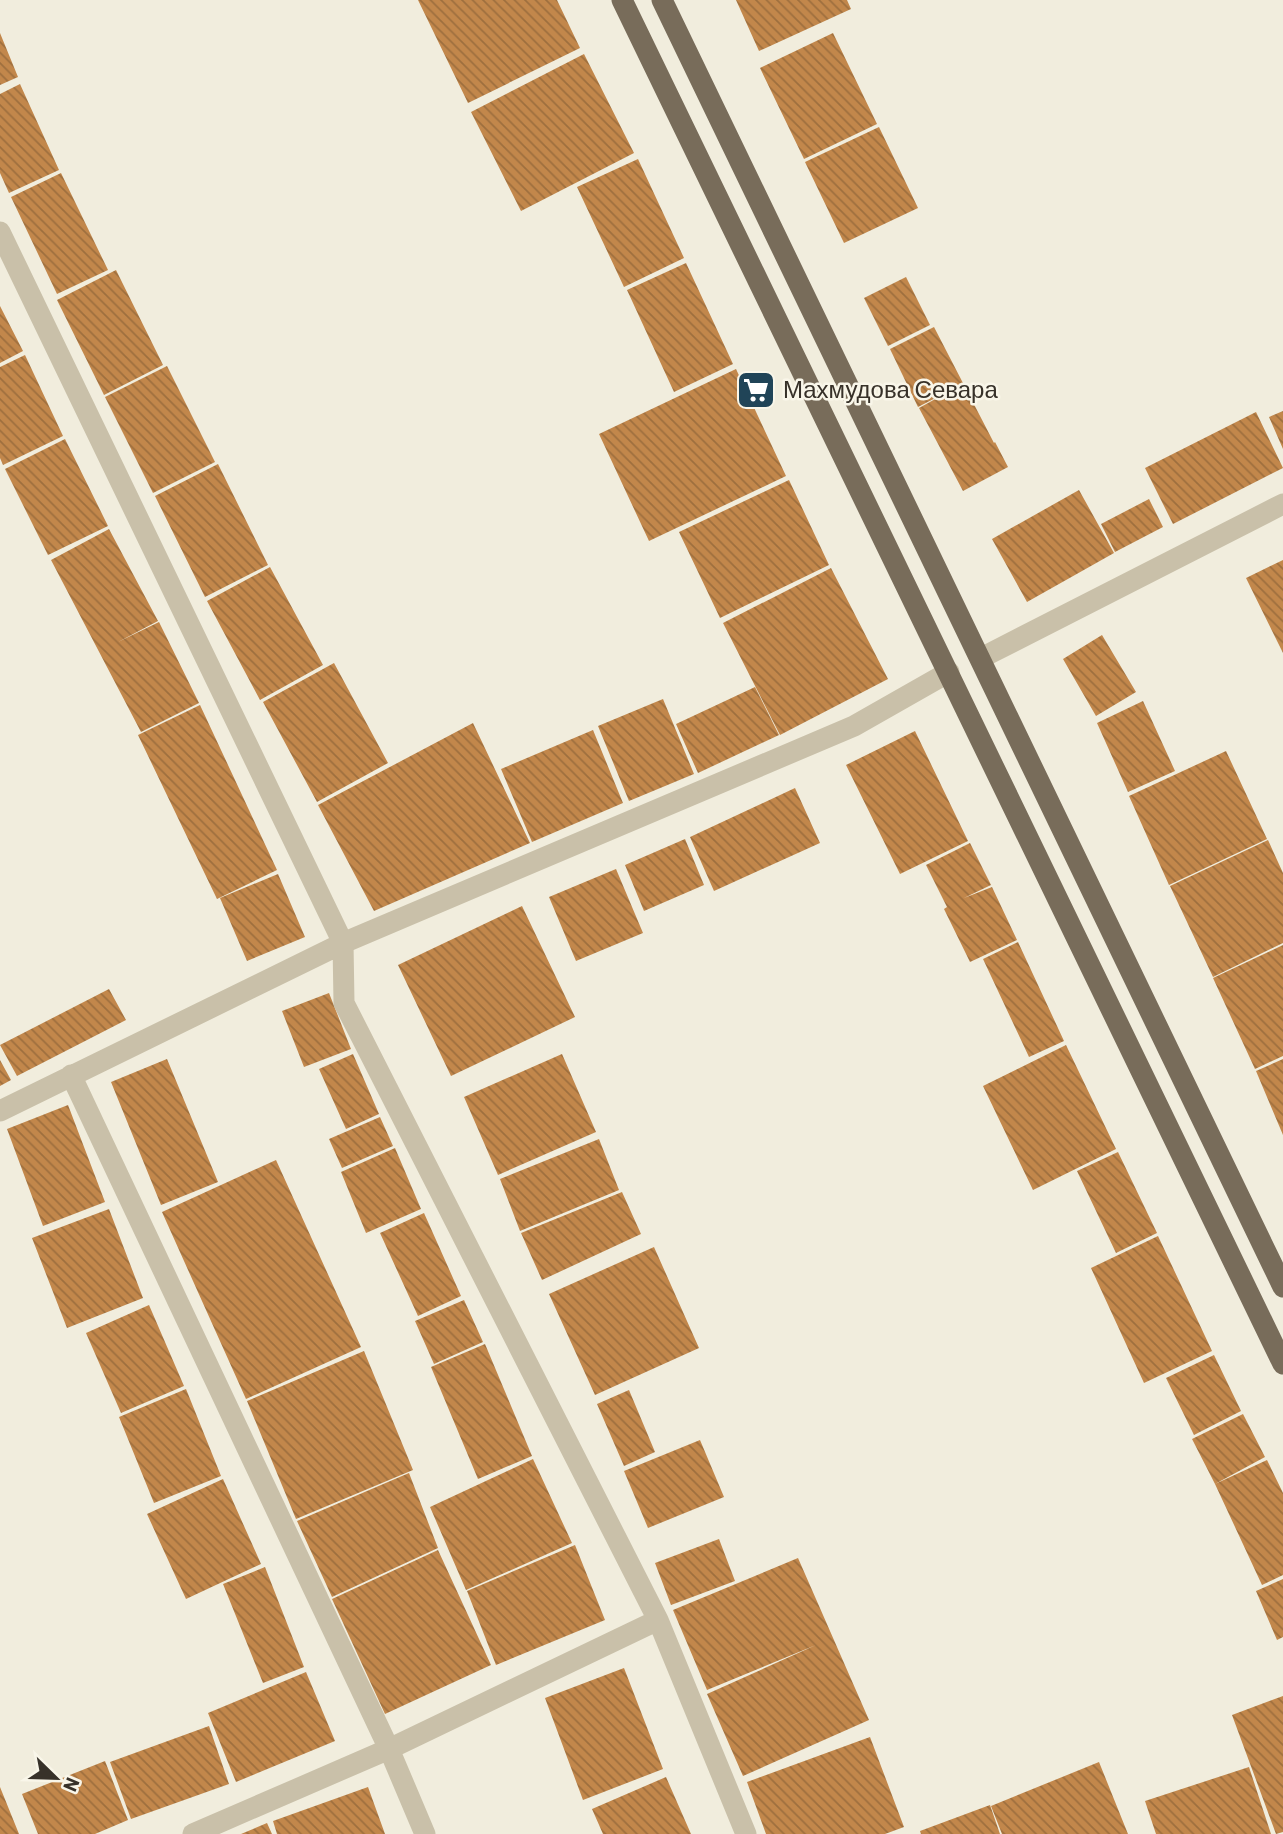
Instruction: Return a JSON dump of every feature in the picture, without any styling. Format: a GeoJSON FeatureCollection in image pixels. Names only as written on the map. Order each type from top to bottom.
{"type":"FeatureCollection","features":[{"type":"Feature","properties":{"kind":"main road"},"geometry":{"type":"LineString","coordinates":[[622,0],[1283,1364]]}},
{"type":"Feature","properties":{"kind":"main road"},"geometry":{"type":"LineString","coordinates":[[662,0],[1283,1287]]}},
{"type":"Feature","properties":{"kind":"street"},"geometry":{"type":"LineString","coordinates":[[0,232],[343,943],[344,1003],[658,1620],[746,1834]]}},
{"type":"Feature","properties":{"kind":"street"},"geometry":{"type":"LineString","coordinates":[[981,658],[1283,504]]}},
{"type":"Feature","properties":{"kind":"street"},"geometry":{"type":"LineString","coordinates":[[0,1111],[343,943],[854,726],[949,673]]}},
{"type":"Feature","properties":{"kind":"street"},"geometry":{"type":"LineString","coordinates":[[71,1075],[390,1749],[425,1834]]}},
{"type":"Feature","properties":{"kind":"street"},"geometry":{"type":"LineString","coordinates":[[193,1834],[390,1749],[658,1620]]}},
{"type":"Feature","properties":{"kind":"building"},"geometry":{"type":"Polygon","coordinates":[[[418,0],[557,0],[580,48],[468,103],[418,0]]]}},
{"type":"Feature","properties":{"kind":"building"},"geometry":{"type":"Polygon","coordinates":[[[736,0],[847,0],[851,9],[759,51],[736,0]]]}},
{"type":"Feature","properties":{"kind":"building"},"geometry":{"type":"Polygon","coordinates":[[[0,33],[18,77],[0,85],[0,33]]]}},
{"type":"Feature","properties":{"kind":"building"},"geometry":{"type":"Polygon","coordinates":[[[833,33],[877,124],[804,159],[760,68],[833,33]]]}},
{"type":"Feature","properties":{"kind":"building"},"geometry":{"type":"Polygon","coordinates":[[[584,54],[634,153],[521,211],[471,112],[584,54]]]}},
{"type":"Feature","properties":{"kind":"building"},"geometry":{"type":"Polygon","coordinates":[[[20,84],[59,170],[9,193],[0,173],[0,94],[20,84]]]}},
{"type":"Feature","properties":{"kind":"building"},"geometry":{"type":"Polygon","coordinates":[[[879,127],[918,208],[844,243],[805,162],[879,127]]]}},
{"type":"Feature","properties":{"kind":"building"},"geometry":{"type":"Polygon","coordinates":[[[638,159],[684,258],[624,287],[577,187],[638,159]]]}},
{"type":"Feature","properties":{"kind":"building"},"geometry":{"type":"Polygon","coordinates":[[[61,173],[108,270],[57,294],[11,197],[61,173]]]}},
{"type":"Feature","properties":{"kind":"building"},"geometry":{"type":"Polygon","coordinates":[[[686,263],[733,364],[674,392],[627,290],[686,263]]]}},
{"type":"Feature","properties":{"kind":"building"},"geometry":{"type":"Polygon","coordinates":[[[116,270],[163,365],[104,395],[57,300],[116,270]]]}},
{"type":"Feature","properties":{"kind":"building"},"geometry":{"type":"Polygon","coordinates":[[[906,277],[930,325],[888,346],[864,298],[906,277]]]}},
{"type":"Feature","properties":{"kind":"building"},"geometry":{"type":"Polygon","coordinates":[[[0,306],[23,351],[0,363],[0,306]]]}},
{"type":"Feature","properties":{"kind":"building"},"geometry":{"type":"Polygon","coordinates":[[[934,327],[1008,467],[963,491],[919,408],[957,387],[918,407],[890,349],[934,327]]]}},
{"type":"Feature","properties":{"kind":"building"},"geometry":{"type":"Polygon","coordinates":[[[25,355],[63,436],[3,465],[0,458],[0,367],[25,355]]]}},
{"type":"Feature","properties":{"kind":"building"},"geometry":{"type":"Polygon","coordinates":[[[167,366],[215,462],[153,493],[105,397],[167,366]]]}},
{"type":"Feature","properties":{"kind":"building"},"geometry":{"type":"Polygon","coordinates":[[[736,369],[786,476],[649,541],[599,434],[736,369]]]}},
{"type":"Feature","properties":{"kind":"building"},"geometry":{"type":"Polygon","coordinates":[[[1283,411],[1283,449],[1269,417],[1283,411]]]}},
{"type":"Feature","properties":{"kind":"building"},"geometry":{"type":"Polygon","coordinates":[[[1256,412],[1283,468],[1173,524],[1145,468],[1256,412]]]}},
{"type":"Feature","properties":{"kind":"building"},"geometry":{"type":"Polygon","coordinates":[[[65,439],[108,526],[48,555],[5,469],[65,439]]]}},
{"type":"Feature","properties":{"kind":"building"},"geometry":{"type":"Polygon","coordinates":[[[218,464],[268,565],[205,597],[155,496],[218,464]]]}},
{"type":"Feature","properties":{"kind":"building"},"geometry":{"type":"Polygon","coordinates":[[[789,480],[829,565],[720,618],[679,532],[789,480]]]}},
{"type":"Feature","properties":{"kind":"building"},"geometry":{"type":"Polygon","coordinates":[[[1079,490],[1114,553],[1027,602],[992,539],[1079,490]]]}},
{"type":"Feature","properties":{"kind":"building"},"geometry":{"type":"Polygon","coordinates":[[[1149,499],[1163,527],[1115,552],[1101,524],[1149,499]]]}},
{"type":"Feature","properties":{"kind":"building"},"geometry":{"type":"Polygon","coordinates":[[[109,529],[158,621],[118,642],[159,622],[199,703],[141,732],[51,560],[109,529]]]}},
{"type":"Feature","properties":{"kind":"building"},"geometry":{"type":"Polygon","coordinates":[[[1283,560],[1283,653],[1246,578],[1283,560]]]}},
{"type":"Feature","properties":{"kind":"building"},"geometry":{"type":"Polygon","coordinates":[[[270,567],[323,665],[260,700],[207,601],[270,567]]]}},
{"type":"Feature","properties":{"kind":"building"},"geometry":{"type":"Polygon","coordinates":[[[831,568],[888,679],[780,735],[723,623],[831,568]]]}},
{"type":"Feature","properties":{"kind":"building"},"geometry":{"type":"Polygon","coordinates":[[[1102,635],[1136,692],[1096,716],[1063,659],[1102,635]]]}},
{"type":"Feature","properties":{"kind":"building"},"geometry":{"type":"Polygon","coordinates":[[[334,663],[388,763],[317,802],[263,702],[334,663]]]}},
{"type":"Feature","properties":{"kind":"building"},"geometry":{"type":"Polygon","coordinates":[[[755,687],[779,735],[698,773],[676,724],[755,687]]]}},
{"type":"Feature","properties":{"kind":"building"},"geometry":{"type":"Polygon","coordinates":[[[663,699],[694,774],[629,801],[598,726],[663,699]]]}},
{"type":"Feature","properties":{"kind":"building"},"geometry":{"type":"Polygon","coordinates":[[[1143,701],[1175,771],[1128,792],[1097,723],[1143,701]]]}},
{"type":"Feature","properties":{"kind":"building"},"geometry":{"type":"Polygon","coordinates":[[[200,705],[277,870],[217,899],[138,735],[200,705]]]}},
{"type":"Feature","properties":{"kind":"building"},"geometry":{"type":"Polygon","coordinates":[[[473,723],[530,843],[374,911],[318,805],[473,723]]]}},
{"type":"Feature","properties":{"kind":"building"},"geometry":{"type":"Polygon","coordinates":[[[593,730],[623,803],[532,842],[501,769],[593,730]]]}},
{"type":"Feature","properties":{"kind":"building"},"geometry":{"type":"Polygon","coordinates":[[[915,731],[968,841],[900,874],[846,765],[915,731]]]}},
{"type":"Feature","properties":{"kind":"building"},"geometry":{"type":"Polygon","coordinates":[[[1226,751],[1267,839],[1169,885],[1129,796],[1226,751]]]}},
{"type":"Feature","properties":{"kind":"building"},"geometry":{"type":"Polygon","coordinates":[[[795,788],[820,843],[714,891],[690,837],[795,788]]]}},
{"type":"Feature","properties":{"kind":"building"},"geometry":{"type":"Polygon","coordinates":[[[685,839],[704,885],[644,911],[625,865],[685,839]]]}},
{"type":"Feature","properties":{"kind":"building"},"geometry":{"type":"Polygon","coordinates":[[[1268,840],[1283,873],[1283,943],[1213,977],[1170,886],[1268,840]]]}},
{"type":"Feature","properties":{"kind":"building"},"geometry":{"type":"Polygon","coordinates":[[[970,843],[991,885],[964,898],[992,887],[1017,940],[970,962],[926,865],[970,843]]]}},
{"type":"Feature","properties":{"kind":"building"},"geometry":{"type":"Polygon","coordinates":[[[616,869],[643,933],[576,961],[549,897],[616,869]]]}},
{"type":"Feature","properties":{"kind":"building"},"geometry":{"type":"Polygon","coordinates":[[[278,874],[305,937],[247,961],[220,898],[278,874]]]}},
{"type":"Feature","properties":{"kind":"building"},"geometry":{"type":"Polygon","coordinates":[[[522,906],[575,1017],[451,1076],[398,965],[522,906]]]}},
{"type":"Feature","properties":{"kind":"building"},"geometry":{"type":"Polygon","coordinates":[[[1018,942],[1064,1041],[1029,1057],[983,959],[1018,942]]]}},
{"type":"Feature","properties":{"kind":"building"},"geometry":{"type":"Polygon","coordinates":[[[1283,945],[1283,1056],[1255,1069],[1213,978],[1283,945]]]}},
{"type":"Feature","properties":{"kind":"building"},"geometry":{"type":"Polygon","coordinates":[[[109,989],[126,1020],[17,1076],[0,1045],[109,989]]]}},
{"type":"Feature","properties":{"kind":"building"},"geometry":{"type":"Polygon","coordinates":[[[329,993],[351,1049],[304,1067],[282,1011],[329,993]]]}},
{"type":"Feature","properties":{"kind":"building"},"geometry":{"type":"Polygon","coordinates":[[[1066,1045],[1116,1149],[1033,1190],[983,1086],[1066,1045]]]}},
{"type":"Feature","properties":{"kind":"building"},"geometry":{"type":"Polygon","coordinates":[[[353,1054],[379,1114],[346,1129],[319,1069],[353,1054]]]}},
{"type":"Feature","properties":{"kind":"building"},"geometry":{"type":"Polygon","coordinates":[[[562,1054],[596,1132],[498,1175],[464,1097],[562,1054]]]}},
{"type":"Feature","properties":{"kind":"building"},"geometry":{"type":"Polygon","coordinates":[[[167,1059],[218,1182],[161,1205],[111,1082],[167,1059]]]}},
{"type":"Feature","properties":{"kind":"building"},"geometry":{"type":"Polygon","coordinates":[[[1283,1059],[1283,1135],[1256,1071],[1283,1059]]]}},
{"type":"Feature","properties":{"kind":"building"},"geometry":{"type":"Polygon","coordinates":[[[0,1060],[11,1080],[0,1086],[0,1060]]]}},
{"type":"Feature","properties":{"kind":"building"},"geometry":{"type":"Polygon","coordinates":[[[68,1105],[105,1202],[43,1226],[7,1129],[68,1105]]]}},
{"type":"Feature","properties":{"kind":"building"},"geometry":{"type":"Polygon","coordinates":[[[380,1117],[393,1146],[342,1168],[329,1139],[380,1117]]]}},
{"type":"Feature","properties":{"kind":"building"},"geometry":{"type":"Polygon","coordinates":[[[599,1139],[619,1190],[520,1231],[500,1179],[599,1139]]]}},
{"type":"Feature","properties":{"kind":"building"},"geometry":{"type":"Polygon","coordinates":[[[395,1148],[421,1209],[366,1233],[341,1172],[395,1148]]]}},
{"type":"Feature","properties":{"kind":"building"},"geometry":{"type":"Polygon","coordinates":[[[1118,1152],[1157,1233],[1116,1253],[1077,1171],[1118,1152]]]}},
{"type":"Feature","properties":{"kind":"building"},"geometry":{"type":"Polygon","coordinates":[[[276,1160],[361,1347],[246,1399],[162,1212],[276,1160]]]}},
{"type":"Feature","properties":{"kind":"building"},"geometry":{"type":"Polygon","coordinates":[[[622,1192],[641,1234],[542,1280],[521,1233],[622,1192]]]}},
{"type":"Feature","properties":{"kind":"building"},"geometry":{"type":"Polygon","coordinates":[[[109,1209],[143,1298],[67,1328],[32,1238],[109,1209]]]}},
{"type":"Feature","properties":{"kind":"building"},"geometry":{"type":"Polygon","coordinates":[[[424,1213],[461,1296],[418,1316],[380,1233],[424,1213]]]}},
{"type":"Feature","properties":{"kind":"building"},"geometry":{"type":"Polygon","coordinates":[[[1158,1236],[1212,1351],[1144,1383],[1091,1268],[1158,1236]]]}},
{"type":"Feature","properties":{"kind":"building"},"geometry":{"type":"Polygon","coordinates":[[[654,1247],[699,1348],[595,1395],[549,1294],[654,1247]]]}},
{"type":"Feature","properties":{"kind":"building"},"geometry":{"type":"Polygon","coordinates":[[[464,1300],[483,1342],[434,1364],[415,1321],[464,1300]]]}},
{"type":"Feature","properties":{"kind":"building"},"geometry":{"type":"Polygon","coordinates":[[[149,1305],[184,1386],[121,1413],[86,1333],[149,1305]]]}},
{"type":"Feature","properties":{"kind":"building"},"geometry":{"type":"Polygon","coordinates":[[[485,1344],[532,1456],[478,1479],[431,1367],[485,1344]]]}},
{"type":"Feature","properties":{"kind":"building"},"geometry":{"type":"Polygon","coordinates":[[[364,1351],[413,1470],[296,1519],[247,1401],[364,1351]]]}},
{"type":"Feature","properties":{"kind":"building"},"geometry":{"type":"Polygon","coordinates":[[[1214,1355],[1241,1411],[1194,1435],[1166,1378],[1214,1355]]]}},
{"type":"Feature","properties":{"kind":"building"},"geometry":{"type":"Polygon","coordinates":[[[186,1389],[221,1476],[154,1503],[119,1417],[186,1389]]]}},
{"type":"Feature","properties":{"kind":"building"},"geometry":{"type":"Polygon","coordinates":[[[629,1390],[655,1452],[624,1466],[597,1404],[629,1390]]]}},
{"type":"Feature","properties":{"kind":"building"},"geometry":{"type":"Polygon","coordinates":[[[1243,1414],[1265,1457],[1215,1484],[1192,1439],[1243,1414]]]}},
{"type":"Feature","properties":{"kind":"building"},"geometry":{"type":"Polygon","coordinates":[[[700,1440],[724,1497],[648,1528],[624,1471],[700,1440]]]}},
{"type":"Feature","properties":{"kind":"building"},"geometry":{"type":"Polygon","coordinates":[[[533,1459],[572,1543],[466,1590],[430,1507],[533,1459]]]}},
{"type":"Feature","properties":{"kind":"building"},"geometry":{"type":"Polygon","coordinates":[[[1267,1460],[1283,1493],[1283,1575],[1262,1585],[1215,1484],[1267,1460]]]}},
{"type":"Feature","properties":{"kind":"building"},"geometry":{"type":"Polygon","coordinates":[[[409,1473],[438,1548],[332,1597],[297,1521],[409,1473]]]}},
{"type":"Feature","properties":{"kind":"building"},"geometry":{"type":"Polygon","coordinates":[[[223,1479],[261,1564],[186,1599],[147,1514],[223,1479]]]}},
{"type":"Feature","properties":{"kind":"building"},"geometry":{"type":"Polygon","coordinates":[[[719,1539],[735,1581],[671,1605],[655,1563],[719,1539]]]}},
{"type":"Feature","properties":{"kind":"building"},"geometry":{"type":"Polygon","coordinates":[[[575,1545],[605,1620],[496,1665],[467,1591],[575,1545]]]}},
{"type":"Feature","properties":{"kind":"building"},"geometry":{"type":"Polygon","coordinates":[[[438,1550],[491,1665],[385,1714],[332,1599],[438,1550]]]}},
{"type":"Feature","properties":{"kind":"building"},"geometry":{"type":"Polygon","coordinates":[[[798,1558],[869,1720],[743,1776],[707,1694],[816,1645],[707,1690],[673,1610],[798,1558]]]}},
{"type":"Feature","properties":{"kind":"building"},"geometry":{"type":"Polygon","coordinates":[[[265,1567],[304,1667],[263,1683],[223,1584],[265,1567]]]}},
{"type":"Feature","properties":{"kind":"building"},"geometry":{"type":"Polygon","coordinates":[[[1283,1579],[1283,1637],[1277,1640],[1256,1591],[1283,1579]]]}},
{"type":"Feature","properties":{"kind":"building"},"geometry":{"type":"Polygon","coordinates":[[[624,1668],[663,1769],[583,1800],[545,1698],[624,1668]]]}},
{"type":"Feature","properties":{"kind":"building"},"geometry":{"type":"Polygon","coordinates":[[[306,1672],[335,1741],[236,1782],[208,1713],[306,1672]]]}},
{"type":"Feature","properties":{"kind":"building"},"geometry":{"type":"Polygon","coordinates":[[[1283,1696],[1283,1832],[1276,1834],[1232,1715],[1283,1696]]]}},
{"type":"Feature","properties":{"kind":"building"},"geometry":{"type":"Polygon","coordinates":[[[209,1726],[229,1784],[131,1819],[110,1762],[209,1726]]]}},
{"type":"Feature","properties":{"kind":"building"},"geometry":{"type":"Polygon","coordinates":[[[870,1737],[904,1827],[885,1834],[766,1834],[747,1782],[870,1737]]]}},
{"type":"Feature","properties":{"kind":"building"},"geometry":{"type":"Polygon","coordinates":[[[105,1761],[128,1820],[95,1834],[38,1834],[22,1794],[105,1761]]]}},
{"type":"Feature","properties":{"kind":"building"},"geometry":{"type":"Polygon","coordinates":[[[1099,1762],[1128,1834],[1002,1834],[991,1806],[1099,1762]]]}},
{"type":"Feature","properties":{"kind":"building"},"geometry":{"type":"Polygon","coordinates":[[[1249,1767],[1271,1834],[1156,1834],[1145,1801],[1249,1767]]]}},
{"type":"Feature","properties":{"kind":"building"},"geometry":{"type":"Polygon","coordinates":[[[666,1777],[691,1834],[603,1834],[592,1809],[666,1777]]]}},
{"type":"Feature","properties":{"kind":"building"},"geometry":{"type":"Polygon","coordinates":[[[0,1787],[19,1834],[0,1834],[0,1787]]]}},
{"type":"Feature","properties":{"kind":"building"},"geometry":{"type":"Polygon","coordinates":[[[368,1787],[385,1834],[277,1834],[273,1821],[368,1787]]]}},
{"type":"Feature","properties":{"kind":"building"},"geometry":{"type":"Polygon","coordinates":[[[990,1805],[1000,1834],[921,1834],[920,1831],[990,1805]]]}},
{"type":"Feature","properties":{"kind":"building"},"geometry":{"type":"Polygon","coordinates":[[[267,1823],[272,1834],[241,1834],[267,1823]]]}},
{"type":"Feature","properties":{"kind":"place","name":"Махмудова Севара"},"geometry":{"type":"Point","coordinates":[756,390]}}]}
